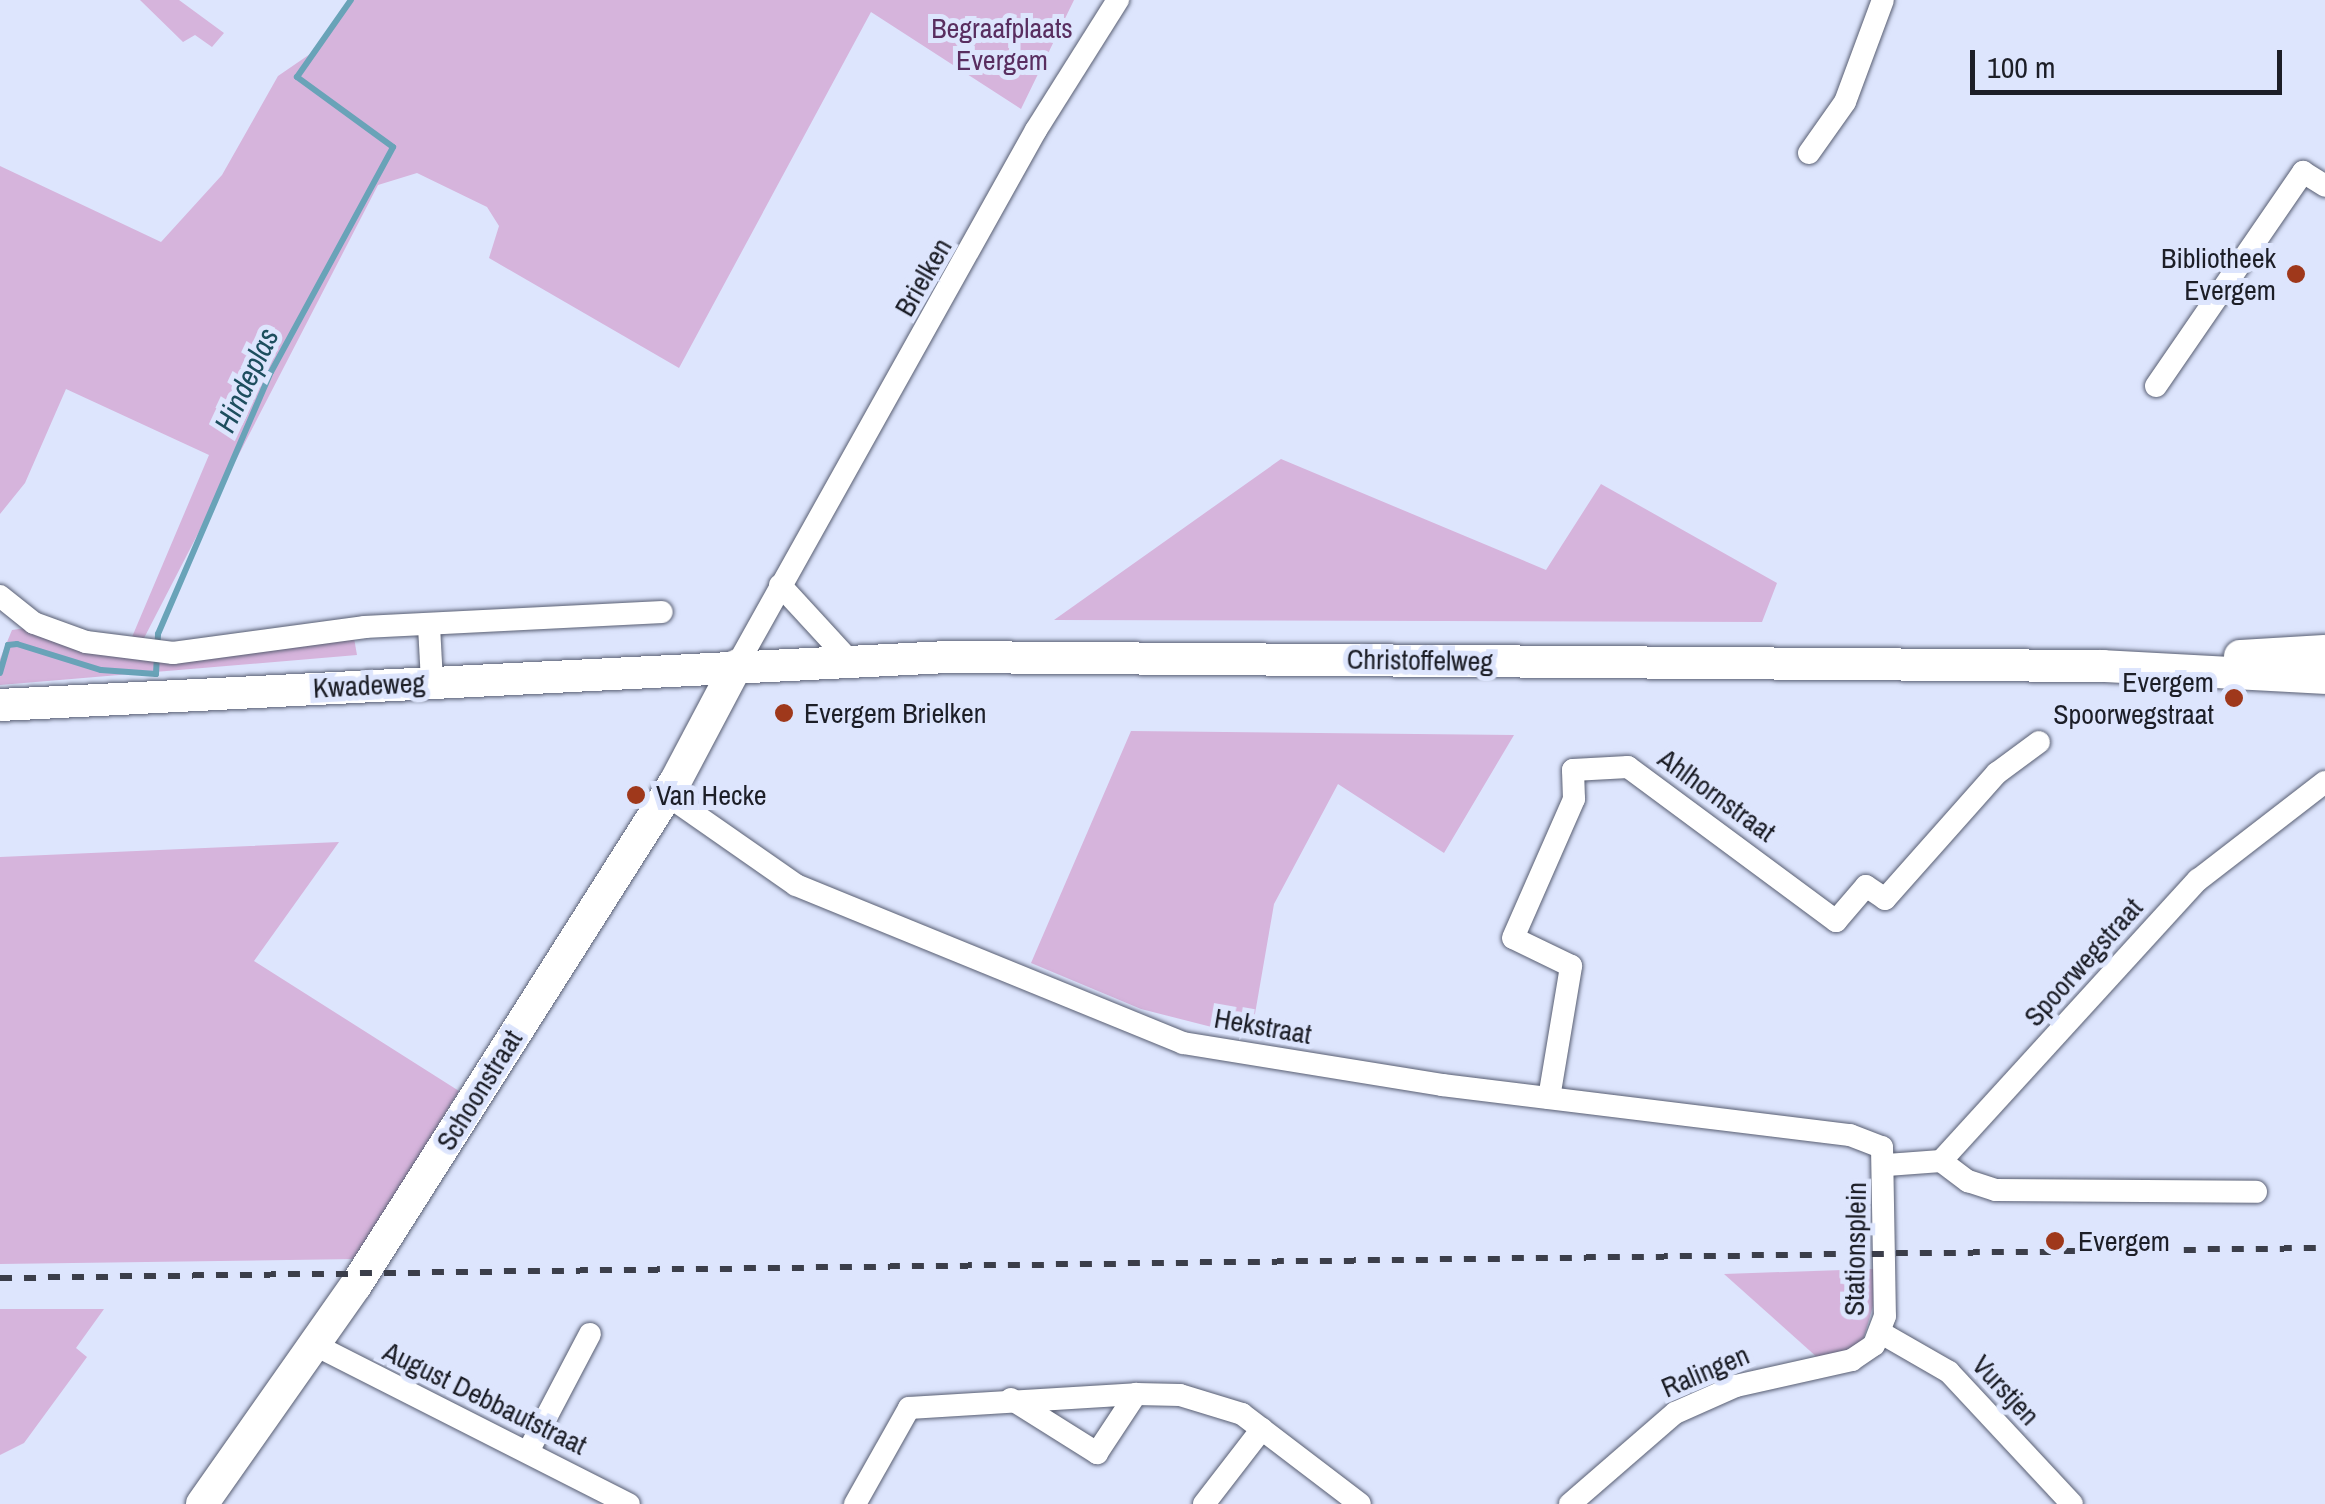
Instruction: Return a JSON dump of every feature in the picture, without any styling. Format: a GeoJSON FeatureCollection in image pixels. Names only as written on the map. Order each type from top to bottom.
{"type":"FeatureCollection","features":[{"type":"Feature","properties":{"kind":"main road","name":"Christoffelweg"},"geometry":{"type":"LineString","coordinates":[[2103,666],[2325,652]]}},
{"type":"Feature","properties":{"kind":"main road","name":"Christoffelweg"},"geometry":{"type":"LineString","coordinates":[[737,664],[849,660],[2103,666],[2325,678]]}},
{"type":"Feature","properties":{"kind":"main road","name":"Kwadeweg"},"geometry":{"type":"LineString","coordinates":[[0,705],[737,664]]}},
{"type":"Feature","properties":{"kind":"main road","name":"Schoonstraat"},"geometry":{"type":"LineString","coordinates":[[202,1504],[315,1345],[667,795],[737,664]]}},
{"type":"Feature","properties":{"kind":"street","name":"Brielken"},"geometry":{"type":"LineString","coordinates":[[737,664],[1036,130],[1118,0]]}},
{"type":"Feature","properties":{"kind":"street"},"geometry":{"type":"LineString","coordinates":[[1809,153],[1845,102],[1883,0]]}},
{"type":"Feature","properties":{"kind":"street"},"geometry":{"type":"LineString","coordinates":[[2156,386],[2302,172],[2325,186]]}},
{"type":"Feature","properties":{"kind":"street"},"geometry":{"type":"LineString","coordinates":[[780,585],[849,660]]}},
{"type":"Feature","properties":{"kind":"street","name":"Kwadeweg"},"geometry":{"type":"LineString","coordinates":[[0,596],[34,623],[126,651],[174,653],[298,633],[662,612]]}},
{"type":"Feature","properties":{"kind":"street"},"geometry":{"type":"LineString","coordinates":[[428,626],[432,682]]}},
{"type":"Feature","properties":{"kind":"street","name":"Ahlhornstraat"},"geometry":{"type":"LineString","coordinates":[[1549,1098],[1570,966],[1513,938],[1574,799],[1573,770],[1628,767],[1836,921],[1866,886],[1884,899],[1997,773],[2039,742]]}},
{"type":"Feature","properties":{"kind":"street","name":"Spoorwegstraat"},"geometry":{"type":"LineString","coordinates":[[1941,1160],[2198,880],[2325,782]]}},
{"type":"Feature","properties":{"kind":"street","name":"Hekstraat"},"geometry":{"type":"LineString","coordinates":[[667,795],[796,885],[1182,1042],[1549,1098],[1866,1138],[1882,1147],[1886,1166]]}},
{"type":"Feature","properties":{"kind":"street"},"geometry":{"type":"LineString","coordinates":[[1886,1166],[1941,1160],[1968,1181],[1996,1190],[2256,1192]]}},
{"type":"Feature","properties":{"kind":"street","name":"Stationsplein"},"geometry":{"type":"LineString","coordinates":[[1883,1334],[1886,1166]]}},
{"type":"Feature","properties":{"kind":"street"},"geometry":{"type":"LineString","coordinates":[[529,1450],[590,1334]]}},
{"type":"Feature","properties":{"kind":"street","name":"Ralingen"},"geometry":{"type":"LineString","coordinates":[[1570,1504],[1675,1413],[1736,1386],[1852,1360],[1883,1334]]}},
{"type":"Feature","properties":{"kind":"street","name":"Vurstjen"},"geometry":{"type":"LineString","coordinates":[[1883,1334],[1948,1372],[2072,1504]]}},
{"type":"Feature","properties":{"kind":"street","name":"August Debbautstraat"},"geometry":{"type":"LineString","coordinates":[[315,1345],[490,1437],[529,1450],[629,1504]]}},
{"type":"Feature","properties":{"kind":"street"},"geometry":{"type":"LineString","coordinates":[[1011,1399],[1098,1453],[1136,1394]]}},
{"type":"Feature","properties":{"kind":"street"},"geometry":{"type":"LineString","coordinates":[[855,1504],[909,1408],[1136,1394],[1226,1407],[1262,1429],[1360,1504]]}},
{"type":"Feature","properties":{"kind":"street"},"geometry":{"type":"LineString","coordinates":[[1204,1504],[1262,1429]]}},
{"type":"Feature","properties":{"kind":"green space"},"geometry":{"type":"Polygon","coordinates":[[[140,0],[179,0],[224,33],[212,47],[195,35],[183,42],[140,0]]]}},
{"type":"Feature","properties":{"kind":"green space","name":"Begraafplaats Evergem"},"geometry":{"type":"Polygon","coordinates":[[[348,0],[1074,0],[1021,109],[871,12],[679,368],[489,258],[499,226],[487,207],[417,173],[378,185],[142,642],[132,637],[209,455],[66,389],[25,483],[0,514],[0,166],[161,242],[222,175],[278,76],[313,52],[348,0]]]}},
{"type":"Feature","properties":{"kind":"green space"},"geometry":{"type":"Polygon","coordinates":[[[1281,459],[1546,570],[1601,484],[1777,583],[1762,622],[1054,620],[1281,459]]]}},
{"type":"Feature","properties":{"kind":"green space"},"geometry":{"type":"Polygon","coordinates":[[[32,627],[146,661],[354,638],[357,655],[0,685],[0,659],[12,630],[32,627]]]}},
{"type":"Feature","properties":{"kind":"green space"},"geometry":{"type":"Polygon","coordinates":[[[1131,731],[1514,735],[1444,853],[1338,784],[1274,904],[1251,1037],[1141,1009],[1031,963],[1131,731]]]}},
{"type":"Feature","properties":{"kind":"green space"},"geometry":{"type":"Polygon","coordinates":[[[339,842],[254,961],[459,1091],[356,1259],[0,1264],[0,857],[339,842]]]}},
{"type":"Feature","properties":{"kind":"green space"},"geometry":{"type":"Polygon","coordinates":[[[1873,1269],[1873,1306],[1861,1347],[1819,1359],[1724,1274],[1873,1269]]]}},
{"type":"Feature","properties":{"kind":"green space"},"geometry":{"type":"Polygon","coordinates":[[[0,1309],[104,1309],[76,1348],[87,1357],[24,1443],[0,1455],[0,1309]]]}},
{"type":"Feature","properties":{"kind":"waterway","name":"Hindeplas"},"geometry":{"type":"LineString","coordinates":[[0,673],[8,645],[17,644],[101,670],[156,674],[158,634],[271,372],[393,147],[297,77],[351,0]]}},
{"type":"Feature","properties":{"kind":"railway"},"geometry":{"type":"LineString","coordinates":[[0,1278],[2325,1248]]}},
{"type":"Feature","properties":{"kind":"place","name":"Bibliotheek Evergem"},"geometry":{"type":"Point","coordinates":[2296,274]}},
{"type":"Feature","properties":{"kind":"place","name":"Evergem Spoorwegstraat"},"geometry":{"type":"Point","coordinates":[2234,698]}},
{"type":"Feature","properties":{"kind":"place","name":"Evergem Brielken"},"geometry":{"type":"Point","coordinates":[784,713]}},
{"type":"Feature","properties":{"kind":"place","name":"Van Hecke"},"geometry":{"type":"Point","coordinates":[636,795]}},
{"type":"Feature","properties":{"kind":"place","name":"Evergem"},"geometry":{"type":"Point","coordinates":[2055,1241]}}]}
